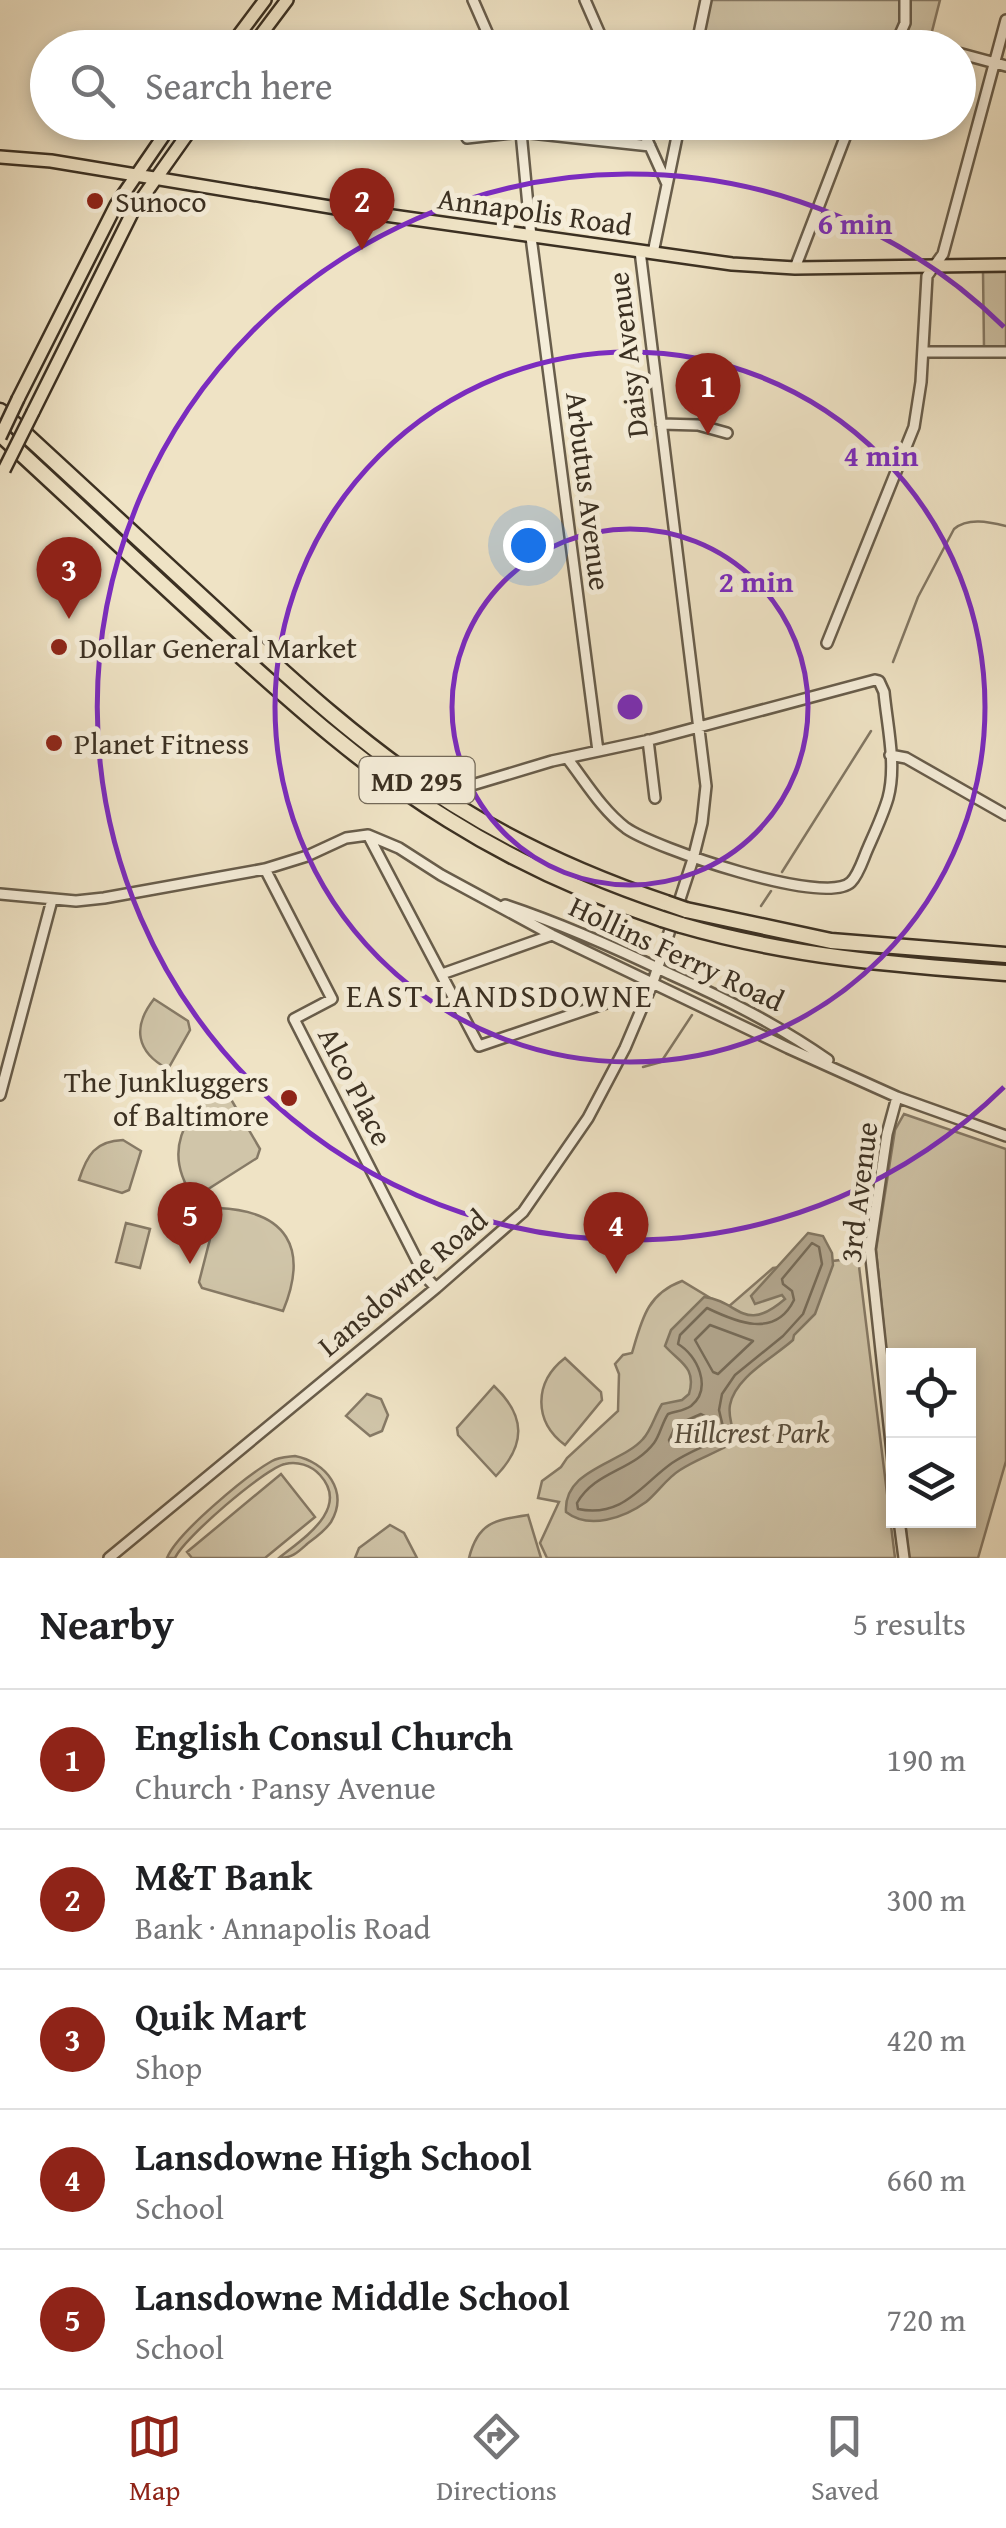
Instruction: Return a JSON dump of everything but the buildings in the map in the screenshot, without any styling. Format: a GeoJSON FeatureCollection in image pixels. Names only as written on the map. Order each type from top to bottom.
{"type":"FeatureCollection","features":[{"type":"Feature","properties":{"kind":"highway","name":"MD 295"},"geometry":{"type":"LineString","coordinates":[[0,411],[274,664],[387,758],[456,805],[522,843],[593,877],[686,910],[831,941],[1006,954]]}},
{"type":"Feature","properties":{"kind":"highway","name":"MD 295"},"geometry":{"type":"LineString","coordinates":[[0,435],[241,656],[375,770],[448,820],[515,858],[587,892],[662,919],[764,946],[829,958],[1006,972]]}},
{"type":"Feature","properties":{"kind":"main road"},"geometry":{"type":"LineString","coordinates":[[242,30],[265,0]]}},
{"type":"Feature","properties":{"kind":"main road"},"geometry":{"type":"LineString","coordinates":[[265,30],[286,0]]}},
{"type":"Feature","properties":{"kind":"main road"},"geometry":{"type":"LineString","coordinates":[[0,435],[110,217],[160,140]]}},
{"type":"Feature","properties":{"kind":"main road"},"geometry":{"type":"LineString","coordinates":[[2,473],[114,246],[183,140]]}},
{"type":"Feature","properties":{"kind":"main road","name":"Annapolis Road"},"geometry":{"type":"LineString","coordinates":[[0,156],[732,264],[795,268],[1006,265]]}},
{"type":"Feature","properties":{"kind":"street"},"geometry":{"type":"LineString","coordinates":[[473,0],[487,30]]}},
{"type":"Feature","properties":{"kind":"street"},"geometry":{"type":"LineString","coordinates":[[585,0],[598,30]]}},
{"type":"Feature","properties":{"kind":"street"},"geometry":{"type":"LineString","coordinates":[[700,30],[706,0]]}},
{"type":"Feature","properties":{"kind":"street"},"geometry":{"type":"LineString","coordinates":[[903,30],[905,0]]}},
{"type":"Feature","properties":{"kind":"street"},"geometry":{"type":"LineString","coordinates":[[976,132],[1006,20]]}},
{"type":"Feature","properties":{"kind":"street"},"geometry":{"type":"LineString","coordinates":[[976,57],[1006,66]]}},
{"type":"Feature","properties":{"kind":"street","name":"Arbutus Avenue"},"geometry":{"type":"LineString","coordinates":[[521,140],[598,752]]}},
{"type":"Feature","properties":{"kind":"street"},"geometry":{"type":"LineString","coordinates":[[609,140],[650,146]]}},
{"type":"Feature","properties":{"kind":"street"},"geometry":{"type":"LineString","coordinates":[[648,140],[667,185]]}},
{"type":"Feature","properties":{"kind":"street","name":"Daisy Avenue"},"geometry":{"type":"LineString","coordinates":[[653,982],[692,858],[705,807],[706,786],[660,424],[646,252],[676,140]]}},
{"type":"Feature","properties":{"kind":"street"},"geometry":{"type":"LineString","coordinates":[[795,268],[845,140]]}},
{"type":"Feature","properties":{"kind":"street"},"geometry":{"type":"LineString","coordinates":[[826,643],[914,427],[924,352],[927,276],[943,254],[974,140]]}},
{"type":"Feature","properties":{"kind":"street"},"geometry":{"type":"LineString","coordinates":[[924,352],[1006,352]]}},
{"type":"Feature","properties":{"kind":"street"},"geometry":{"type":"LineString","coordinates":[[660,424],[698,425],[727,433]]}},
{"type":"Feature","properties":{"kind":"street"},"geometry":{"type":"LineString","coordinates":[[472,786],[567,758],[869,680],[880,681],[884,692],[890,755],[888,799],[856,876],[844,887],[786,883],[658,846],[613,817],[567,758]]}},
{"type":"Feature","properties":{"kind":"street"},"geometry":{"type":"LineString","coordinates":[[648,740],[655,798]]}},
{"type":"Feature","properties":{"kind":"street"},"geometry":{"type":"LineString","coordinates":[[890,755],[906,758],[1003,813],[1006,800]]}},
{"type":"Feature","properties":{"kind":"street"},"geometry":{"type":"LineString","coordinates":[[0,894],[52,900],[104,898],[265,869],[346,838],[368,836],[480,1046],[612,1001]]}},
{"type":"Feature","properties":{"kind":"street","name":"Hollins Ferry Road"},"geometry":{"type":"LineString","coordinates":[[368,836],[400,848],[478,896],[552,934],[897,1097],[1006,1136]]}},
{"type":"Feature","properties":{"kind":"street","name":"Alco Place"},"geometry":{"type":"LineString","coordinates":[[265,869],[332,999],[294,1019],[426,1276],[436,1288]]}},
{"type":"Feature","properties":{"kind":"street","name":"Hollins Ferry Road"},"geometry":{"type":"LineString","coordinates":[[478,896],[584,932],[766,1019],[846,1073]]}},
{"type":"Feature","properties":{"kind":"street"},"geometry":{"type":"LineString","coordinates":[[0,1096],[52,900]]}},
{"type":"Feature","properties":{"kind":"street"},"geometry":{"type":"LineString","coordinates":[[442,974],[552,934]]}},
{"type":"Feature","properties":{"kind":"street","name":"Lansdowne Road"},"geometry":{"type":"LineString","coordinates":[[109,1558],[523,1212],[606,1087],[653,982]]}},
{"type":"Feature","properties":{"kind":"street","name":"3rd Avenue"},"geometry":{"type":"LineString","coordinates":[[890,1438],[870,1249],[887,1134],[897,1097]]}},
{"type":"Feature","properties":{"kind":"street"},"geometry":{"type":"LineString","coordinates":[[900,1528],[904,1558]]}},
{"type":"Feature","properties":{"kind":"green space"},"geometry":{"type":"Polygon","coordinates":[[[711,0],[940,0],[932,30],[704,30],[711,0]]]}},
{"type":"Feature","properties":{"kind":"green space"},"geometry":{"type":"Polygon","coordinates":[[[983,272],[1006,272],[1006,348],[984,348],[983,272]]]}},
{"type":"Feature","properties":{"kind":"green space"},"geometry":{"type":"Polygon","coordinates":[[[154,999],[188,1021],[190,1030],[168,1069],[149,1055],[141,1038],[142,1019],[154,999]]]}},
{"type":"Feature","properties":{"kind":"green space"},"geometry":{"type":"Polygon","coordinates":[[[225,1089],[260,1149],[257,1158],[194,1198],[180,1166],[181,1136],[197,1110],[225,1089]]]}},
{"type":"Feature","properties":{"kind":"green space"},"geometry":{"type":"Polygon","coordinates":[[[904,1114],[1006,1149],[1006,1461],[978,1558],[909,1558],[906,1528],[976,1528],[976,1348],[886,1349],[876,1250],[895,1130],[904,1114]]]}},
{"type":"Feature","properties":{"kind":"green space"},"geometry":{"type":"Polygon","coordinates":[[[123,1140],[141,1151],[129,1190],[122,1193],[79,1180],[94,1151],[105,1143],[123,1140]]]}},
{"type":"Feature","properties":{"kind":"green space"},"geometry":{"type":"Polygon","coordinates":[[[218,1208],[261,1216],[286,1237],[294,1269],[283,1311],[202,1288],[199,1282],[218,1208]]]}},
{"type":"Feature","properties":{"kind":"green space"},"geometry":{"type":"Polygon","coordinates":[[[126,1223],[150,1229],[140,1268],[116,1262],[126,1223]]]}},
{"type":"Feature","properties":{"kind":"green space","name":"Hillcrest Park"},"geometry":{"type":"Polygon","coordinates":[[[858,1258],[886,1485],[886,1528],[891,1528],[895,1558],[547,1558],[540,1543],[559,1502],[538,1498],[542,1481],[618,1411],[619,1374],[615,1364],[623,1355],[632,1353],[653,1301],[682,1281],[727,1308],[773,1268],[858,1258]]]}},
{"type":"Feature","properties":{"kind":"green space"},"geometry":{"type":"Polygon","coordinates":[[[565,1358],[601,1392],[602,1400],[565,1445],[547,1425],[541,1401],[547,1378],[565,1358]]]}},
{"type":"Feature","properties":{"kind":"green space"},"geometry":{"type":"Polygon","coordinates":[[[494,1386],[512,1408],[518,1431],[513,1453],[496,1476],[458,1435],[457,1428],[494,1386]]]}},
{"type":"Feature","properties":{"kind":"green space"},"geometry":{"type":"Polygon","coordinates":[[[367,1394],[381,1399],[388,1415],[382,1431],[370,1436],[346,1416],[367,1394]]]}},
{"type":"Feature","properties":{"kind":"green space"},"geometry":{"type":"Polygon","coordinates":[[[295,1456],[325,1471],[336,1489],[337,1499],[331,1522],[300,1550],[279,1558],[320,1522],[330,1500],[320,1475],[304,1465],[290,1463],[275,1468],[244,1490],[208,1521],[175,1558],[167,1558],[184,1534],[230,1491],[272,1461],[295,1456]]]}},
{"type":"Feature","properties":{"kind":"green space"},"geometry":{"type":"Polygon","coordinates":[[[281,1474],[315,1517],[265,1558],[192,1558],[187,1552],[281,1474]]]}},
{"type":"Feature","properties":{"kind":"green space"},"geometry":{"type":"Polygon","coordinates":[[[528,1515],[541,1558],[469,1558],[477,1537],[489,1525],[528,1515]]]}},
{"type":"Feature","properties":{"kind":"green space"},"geometry":{"type":"Polygon","coordinates":[[[390,1525],[404,1533],[417,1558],[355,1558],[359,1548],[390,1525]]]}},
{"type":"Feature","properties":{"kind":"water"},"geometry":{"type":"Polygon","coordinates":[[[808,1233],[823,1236],[832,1253],[833,1265],[815,1314],[793,1340],[756,1369],[733,1395],[733,1435],[729,1445],[680,1470],[646,1502],[627,1513],[596,1521],[566,1512],[568,1498],[583,1477],[643,1439],[662,1404],[682,1400],[689,1394],[689,1371],[665,1346],[671,1330],[704,1297],[750,1315],[771,1309],[785,1299],[782,1295],[755,1304],[751,1296],[808,1233]]]}},
{"type":"Feature","properties":{"kind":"waterway"},"geometry":{"type":"LineString","coordinates":[[893,662],[918,597],[954,529],[972,522],[1006,526]]}},
{"type":"Feature","properties":{"kind":"waterway"},"geometry":{"type":"LineString","coordinates":[[782,872],[871,731]]}},
{"type":"Feature","properties":{"kind":"waterway"},"geometry":{"type":"LineString","coordinates":[[761,906],[771,891]]}},
{"type":"Feature","properties":{"kind":"waterway"},"geometry":{"type":"LineString","coordinates":[[643,1067],[661,1062],[692,1015]]}},
{"type":"Feature","properties":{"kind":"place","name":"Sunoco"},"geometry":{"type":"Point","coordinates":[95,201]}},
{"type":"Feature","properties":{"kind":"place","name":"M&T Bank"},"geometry":{"type":"Point","coordinates":[362,250]}},
{"type":"Feature","properties":{"kind":"place","name":"English Consul Church"},"geometry":{"type":"Point","coordinates":[708,435]}},
{"type":"Feature","properties":{"kind":"place","name":"Quik Mart"},"geometry":{"type":"Point","coordinates":[69,619]}},
{"type":"Feature","properties":{"kind":"place","name":"Dollar General Market"},"geometry":{"type":"Point","coordinates":[59,647]}},
{"type":"Feature","properties":{"kind":"place","name":"Planet Fitness"},"geometry":{"type":"Point","coordinates":[54,743]}},
{"type":"Feature","properties":{"kind":"place","name":"The Junkluggers of Baltimore"},"geometry":{"type":"Point","coordinates":[289,1098]}},
{"type":"Feature","properties":{"kind":"place","name":"Lansdowne Middle School"},"geometry":{"type":"Point","coordinates":[190,1264]}},
{"type":"Feature","properties":{"kind":"place","name":"Lansdowne High School"},"geometry":{"type":"Point","coordinates":[616,1274]}},
{"type":"Feature","properties":{"kind":"district","name":"EAST LANDSDOWNE"},"geometry":{"type":"Point","coordinates":[500,995]}}]}
